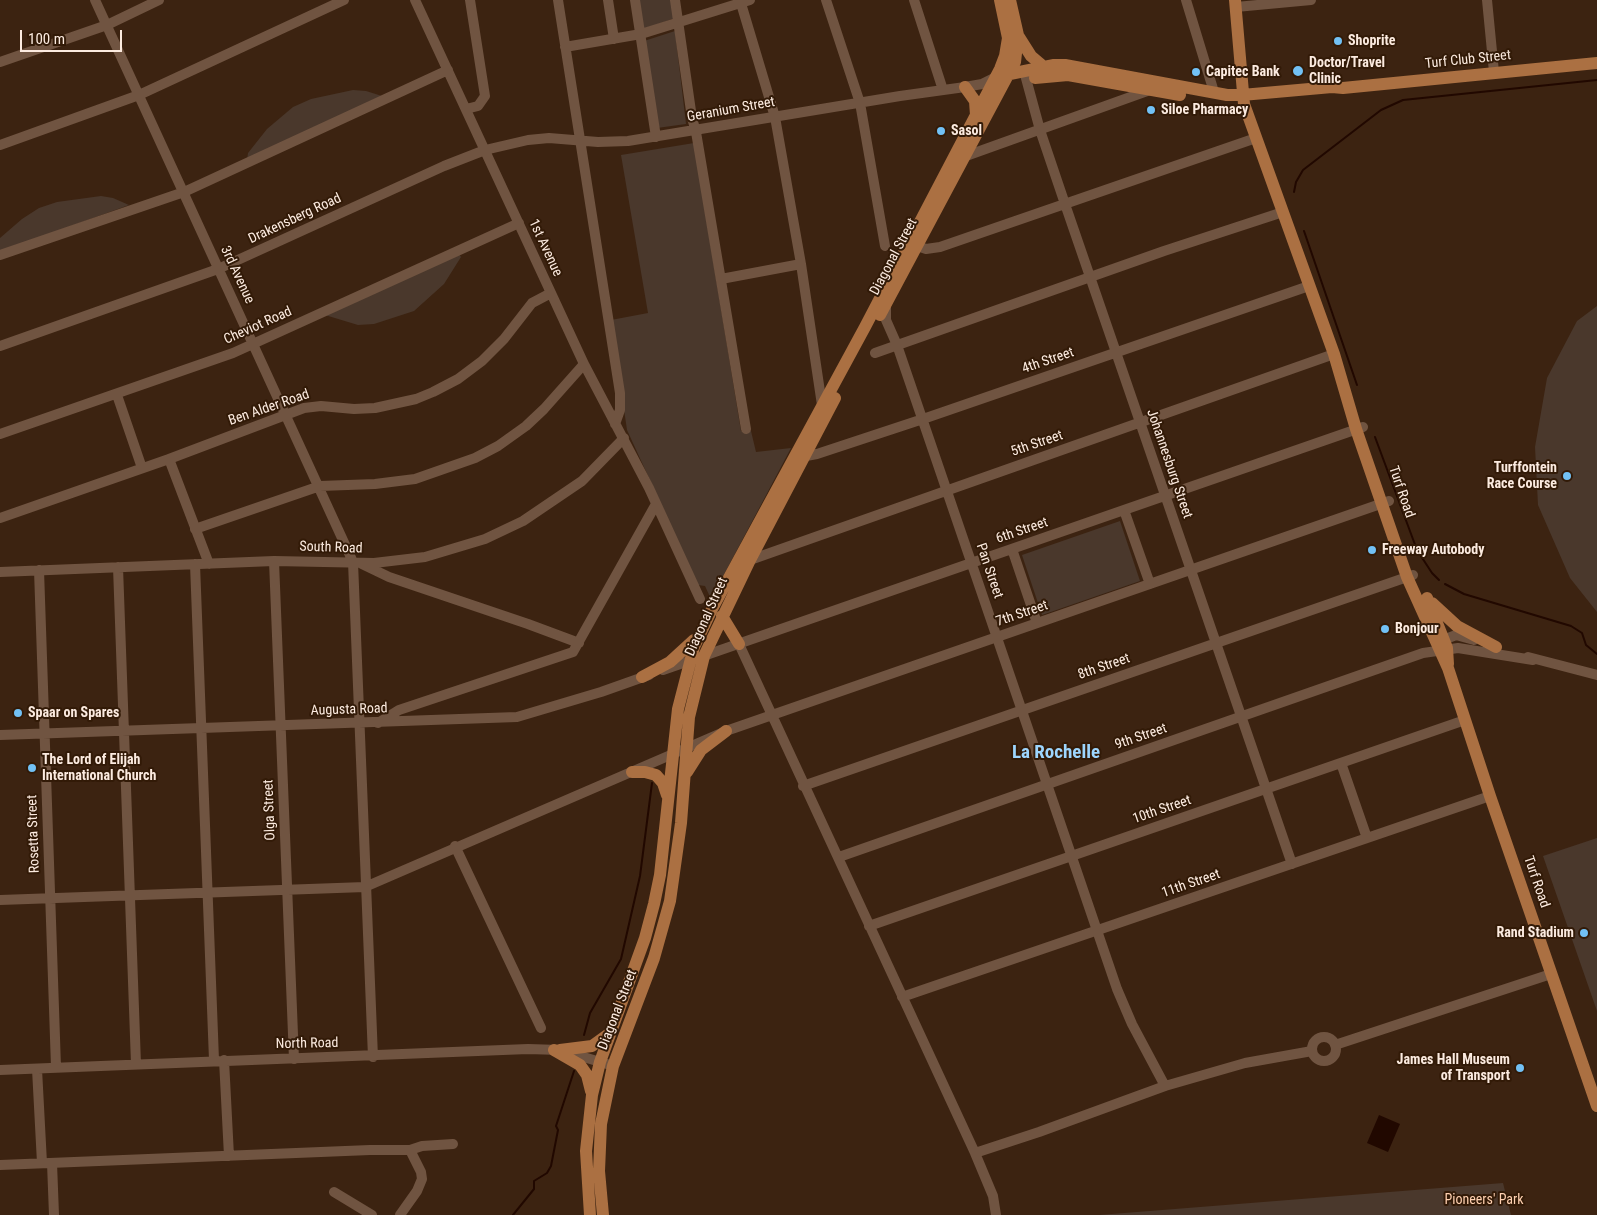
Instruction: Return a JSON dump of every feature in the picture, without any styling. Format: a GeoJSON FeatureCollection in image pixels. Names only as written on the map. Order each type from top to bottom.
{"type":"FeatureCollection","features":[{"type":"Feature","properties":{"kind":"main road"},"geometry":{"type":"LineString","coordinates":[[997,81],[1008,46],[1007,28],[1000,0]]}},
{"type":"Feature","properties":{"kind":"main road"},"geometry":{"type":"LineString","coordinates":[[997,81],[1016,58],[1018,35],[1010,0]]}},
{"type":"Feature","properties":{"kind":"main road","name":"Turf Road"},"geometry":{"type":"LineString","coordinates":[[1235,3],[1243,100],[1342,376],[1410,576],[1441,645]]}},
{"type":"Feature","properties":{"kind":"main road"},"geometry":{"type":"LineString","coordinates":[[1018,35],[1031,56],[1044,67]]}},
{"type":"Feature","properties":{"kind":"main road","name":"Turf Club Street"},"geometry":{"type":"LineString","coordinates":[[1243,100],[1332,87],[1342,88],[1597,63]]}},
{"type":"Feature","properties":{"kind":"main road","name":"Geranium Street"},"geometry":{"type":"LineString","coordinates":[[1025,75],[1044,67],[1059,65],[1076,66],[1214,92],[1243,100]]}},
{"type":"Feature","properties":{"kind":"main road","name":"Geranium Street"},"geometry":{"type":"LineString","coordinates":[[997,81],[1025,75],[1062,74],[1150,90],[1243,100]]}},
{"type":"Feature","properties":{"kind":"main road","name":"Diagonal Street"},"geometry":{"type":"LineString","coordinates":[[603,1215],[599,1171],[606,1064],[611,1033],[652,912],[660,874],[678,709],[690,661],[699,636],[886,305],[976,117],[997,81]]}},
{"type":"Feature","properties":{"kind":"main road","name":"Diagonal Street"},"geometry":{"type":"LineString","coordinates":[[590,1215],[586,1152],[592,1096],[654,958],[667,910],[676,867],[689,717],[704,656],[802,454],[822,406],[966,156],[997,81]]}},
{"type":"Feature","properties":{"kind":"main road"},"geometry":{"type":"LineString","coordinates":[[965,87],[975,101],[976,117]]}},
{"type":"Feature","properties":{"kind":"main road","name":"Turf Road"},"geometry":{"type":"LineString","coordinates":[[1410,576],[1428,600],[1465,720],[1551,974],[1593,1078],[1597,1106]]}},
{"type":"Feature","properties":{"kind":"main road"},"geometry":{"type":"LineString","coordinates":[[1428,600],[1457,626],[1496,647]]}},
{"type":"Feature","properties":{"kind":"main road"},"geometry":{"type":"LineString","coordinates":[[722,616],[739,644]]}},
{"type":"Feature","properties":{"kind":"main road"},"geometry":{"type":"LineString","coordinates":[[642,677],[670,662],[699,636]]}},
{"type":"Feature","properties":{"kind":"main road"},"geometry":{"type":"LineString","coordinates":[[684,778],[701,750],[726,731]]}},
{"type":"Feature","properties":{"kind":"main road"},"geometry":{"type":"LineString","coordinates":[[632,772],[645,772],[656,775],[663,783],[668,800]]}},
{"type":"Feature","properties":{"kind":"main road"},"geometry":{"type":"LineString","coordinates":[[557,1050],[592,1046],[611,1033]]}},
{"type":"Feature","properties":{"kind":"main road"},"geometry":{"type":"LineString","coordinates":[[557,1050],[580,1065],[587,1075],[592,1096]]}},
{"type":"Feature","properties":{"kind":"street","name":"3rd Avenue"},"geometry":{"type":"LineString","coordinates":[[95,0],[286,416],[358,562]]}},
{"type":"Feature","properties":{"kind":"street"},"geometry":{"type":"LineString","coordinates":[[0,62],[107,25],[159,0]]}},
{"type":"Feature","properties":{"kind":"street"},"geometry":{"type":"LineString","coordinates":[[0,145],[139,94],[344,0]]}},
{"type":"Feature","properties":{"kind":"street","name":"1st Avenue"},"geometry":{"type":"LineString","coordinates":[[415,0],[584,364],[624,438],[700,599]]}},
{"type":"Feature","properties":{"kind":"street"},"geometry":{"type":"LineString","coordinates":[[466,109],[481,103],[485,96],[470,0]]}},
{"type":"Feature","properties":{"kind":"street"},"geometry":{"type":"LineString","coordinates":[[558,0],[596,251],[620,393],[620,410],[615,424]]}},
{"type":"Feature","properties":{"kind":"street"},"geometry":{"type":"LineString","coordinates":[[608,0],[614,39]]}},
{"type":"Feature","properties":{"kind":"street"},"geometry":{"type":"LineString","coordinates":[[635,0],[656,137]]}},
{"type":"Feature","properties":{"kind":"street"},"geometry":{"type":"LineString","coordinates":[[675,0],[692,118],[696,132],[746,429]]}},
{"type":"Feature","properties":{"kind":"street"},"geometry":{"type":"LineString","coordinates":[[826,0],[860,103],[885,246]]}},
{"type":"Feature","properties":{"kind":"street"},"geometry":{"type":"LineString","coordinates":[[914,0],[943,90]]}},
{"type":"Feature","properties":{"kind":"street"},"geometry":{"type":"LineString","coordinates":[[1186,0],[1214,92]]}},
{"type":"Feature","properties":{"kind":"street"},"geometry":{"type":"LineString","coordinates":[[1235,3],[1311,0]]}},
{"type":"Feature","properties":{"kind":"street"},"geometry":{"type":"LineString","coordinates":[[1488,0],[1494,72]]}},
{"type":"Feature","properties":{"kind":"street"},"geometry":{"type":"LineString","coordinates":[[565,47],[640,34],[744,1],[775,117],[801,264],[822,406]]}},
{"type":"Feature","properties":{"kind":"street"},"geometry":{"type":"LineString","coordinates":[[0,255],[184,192],[448,70]]}},
{"type":"Feature","properties":{"kind":"street","name":"Johannesburg Street"},"geometry":{"type":"LineString","coordinates":[[1025,75],[1040,130],[1065,204],[1292,864]]}},
{"type":"Feature","properties":{"kind":"street","name":"Geranium Street"},"geometry":{"type":"LineString","coordinates":[[485,150],[528,140],[549,138],[622,142],[696,132],[775,117],[997,81]]}},
{"type":"Feature","properties":{"kind":"street"},"geometry":{"type":"LineString","coordinates":[[966,156],[1150,90]]}},
{"type":"Feature","properties":{"kind":"street"},"geometry":{"type":"LineString","coordinates":[[912,249],[940,247],[1256,138]]}},
{"type":"Feature","properties":{"kind":"street","name":"Drakensberg Road"},"geometry":{"type":"LineString","coordinates":[[0,346],[218,269],[444,166],[485,150]]}},
{"type":"Feature","properties":{"kind":"street"},"geometry":{"type":"LineString","coordinates":[[875,353],[1090,277],[1283,212]]}},
{"type":"Feature","properties":{"kind":"street","name":"Cheviot Road"},"geometry":{"type":"LineString","coordinates":[[0,434],[117,395],[254,344],[519,224]]}},
{"type":"Feature","properties":{"kind":"street"},"geometry":{"type":"LineString","coordinates":[[721,278],[801,264]]}},
{"type":"Feature","properties":{"kind":"street","name":"4th Street"},"geometry":{"type":"LineString","coordinates":[[802,454],[923,419],[1309,286]]}},
{"type":"Feature","properties":{"kind":"street","name":"Ben Alder Road"},"geometry":{"type":"LineString","coordinates":[[0,518],[169,459],[312,406],[354,409],[375,408],[416,399],[458,379],[482,361],[504,339],[532,303],[551,293]]}},
{"type":"Feature","properties":{"kind":"street","name":"Pan Street"},"geometry":{"type":"LineString","coordinates":[[886,305],[886,320],[897,345],[923,419],[1097,930],[1132,1024],[1165,1086]]}},
{"type":"Feature","properties":{"kind":"street","name":"5th Street"},"geometry":{"type":"LineString","coordinates":[[750,560],[1334,354]]}},
{"type":"Feature","properties":{"kind":"street"},"geometry":{"type":"LineString","coordinates":[[195,529],[320,486],[375,484],[415,479],[475,458],[498,446],[526,426],[544,410],[584,364]]}},
{"type":"Feature","properties":{"kind":"street"},"geometry":{"type":"LineString","coordinates":[[117,395],[142,468]]}},
{"type":"Feature","properties":{"kind":"street","name":"6th Street"},"geometry":{"type":"LineString","coordinates":[[690,661],[1360,428]]}},
{"type":"Feature","properties":{"kind":"street","name":"South Road"},"geometry":{"type":"LineString","coordinates":[[0,572],[274,561],[358,562],[404,560],[439,553],[509,528],[549,505],[582,482],[624,438]]}},
{"type":"Feature","properties":{"kind":"street"},"geometry":{"type":"LineString","coordinates":[[169,459],[209,564]]}},
{"type":"Feature","properties":{"kind":"street","name":"7th Street"},"geometry":{"type":"LineString","coordinates":[[365,887],[455,846],[726,731],[1386,503]]}},
{"type":"Feature","properties":{"kind":"street"},"geometry":{"type":"LineString","coordinates":[[377,723],[399,710],[573,652],[656,504]]}},
{"type":"Feature","properties":{"kind":"street"},"geometry":{"type":"LineString","coordinates":[[1124,510],[1150,584]]}},
{"type":"Feature","properties":{"kind":"street"},"geometry":{"type":"LineString","coordinates":[[1012,549],[1037,623]]}},
{"type":"Feature","properties":{"kind":"street","name":"Olga Street"},"geometry":{"type":"LineString","coordinates":[[274,561],[294,1059]]}},
{"type":"Feature","properties":{"kind":"street"},"geometry":{"type":"LineString","coordinates":[[373,1057],[360,723],[358,562],[389,577],[579,643]]}},
{"type":"Feature","properties":{"kind":"street"},"geometry":{"type":"LineString","coordinates":[[195,564],[208,893],[219,1060],[229,1156]]}},
{"type":"Feature","properties":{"kind":"street"},"geometry":{"type":"LineString","coordinates":[[118,567],[136,1064]]}},
{"type":"Feature","properties":{"kind":"street","name":"Rosetta Street"},"geometry":{"type":"LineString","coordinates":[[39,570],[56,1068]]}},
{"type":"Feature","properties":{"kind":"street","name":"8th Street"},"geometry":{"type":"LineString","coordinates":[[803,786],[1410,576]]}},
{"type":"Feature","properties":{"kind":"street"},"geometry":{"type":"LineString","coordinates":[[1441,645],[1460,635],[1533,660]]}},
{"type":"Feature","properties":{"kind":"street"},"geometry":{"type":"LineString","coordinates":[[739,644],[803,786],[839,857],[869,926],[975,1153],[993,1196],[996,1215]]}},
{"type":"Feature","properties":{"kind":"street"},"geometry":{"type":"LineString","coordinates":[[1441,645],[1533,660],[1597,675]]}},
{"type":"Feature","properties":{"kind":"street","name":"9th Street"},"geometry":{"type":"LineString","coordinates":[[839,857],[1423,653],[1441,645]]}},
{"type":"Feature","properties":{"kind":"street","name":"Augusta Road"},"geometry":{"type":"LineString","coordinates":[[0,735],[517,717],[601,692],[690,661]]}},
{"type":"Feature","properties":{"kind":"street","name":"10th Street"},"geometry":{"type":"LineString","coordinates":[[869,926],[1465,720]]}},
{"type":"Feature","properties":{"kind":"street"},"geometry":{"type":"LineString","coordinates":[[1341,763],[1367,838]]}},
{"type":"Feature","properties":{"kind":"street","name":"11th Street"},"geometry":{"type":"LineString","coordinates":[[902,997],[1490,796]]}},
{"type":"Feature","properties":{"kind":"street"},"geometry":{"type":"LineString","coordinates":[[455,846],[541,1028]]}},
{"type":"Feature","properties":{"kind":"street"},"geometry":{"type":"LineString","coordinates":[[0,900],[365,887]]}},
{"type":"Feature","properties":{"kind":"street"},"geometry":{"type":"LineString","coordinates":[[1335,1045],[1551,974]]}},
{"type":"Feature","properties":{"kind":"street"},"geometry":{"type":"LineString","coordinates":[[1320,1038],[1331,1039],[1335,1045],[1335,1054],[1328,1061],[1318,1060],[1312,1051],[1315,1042],[1320,1038]]}},
{"type":"Feature","properties":{"kind":"street","name":"North Road"},"geometry":{"type":"LineString","coordinates":[[0,1070],[219,1060],[373,1057],[518,1049],[557,1050],[606,1064]]}},
{"type":"Feature","properties":{"kind":"street"},"geometry":{"type":"LineString","coordinates":[[975,1153],[1165,1086],[1245,1063],[1312,1051]]}},
{"type":"Feature","properties":{"kind":"street"},"geometry":{"type":"LineString","coordinates":[[37,1069],[54,1215]]}},
{"type":"Feature","properties":{"kind":"street"},"geometry":{"type":"LineString","coordinates":[[0,1165],[410,1150],[422,1146],[452,1144]]}},
{"type":"Feature","properties":{"kind":"street"},"geometry":{"type":"LineString","coordinates":[[400,1215],[417,1191],[422,1179],[421,1172],[410,1150]]}},
{"type":"Feature","properties":{"kind":"street"},"geometry":{"type":"LineString","coordinates":[[334,1192],[372,1215]]}},
{"type":"Feature","properties":{"kind":"green space"},"geometry":{"type":"Polygon","coordinates":[[[637,0],[672,0],[675,18],[642,30],[637,0]]]}},
{"type":"Feature","properties":{"kind":"green space"},"geometry":{"type":"Polygon","coordinates":[[[675,31],[686,124],[657,128],[644,41],[675,31]]]}},
{"type":"Feature","properties":{"kind":"green space"},"geometry":{"type":"Polygon","coordinates":[[[353,90],[366,91],[382,96],[247,160],[248,153],[267,129],[293,107],[311,99],[353,90]]]}},
{"type":"Feature","properties":{"kind":"green space"},"geometry":{"type":"Polygon","coordinates":[[[694,143],[741,431],[751,431],[756,452],[791,448],[711,599],[705,586],[698,585],[627,430],[611,320],[648,313],[621,155],[694,143]]]}},
{"type":"Feature","properties":{"kind":"green space"},"geometry":{"type":"Polygon","coordinates":[[[101,196],[113,198],[129,205],[0,252],[0,238],[22,219],[39,208],[57,202],[101,196]]]}},
{"type":"Feature","properties":{"kind":"green space"},"geometry":{"type":"Polygon","coordinates":[[[459,254],[461,257],[444,284],[414,311],[374,324],[358,325],[325,315],[459,254]]]}},
{"type":"Feature","properties":{"kind":"green space","name":"Turffontein Race Course"},"geometry":{"type":"Polygon","coordinates":[[[1597,306],[1597,612],[1570,578],[1538,505],[1535,447],[1547,378],[1577,321],[1597,306]]]}},
{"type":"Feature","properties":{"kind":"green space"},"geometry":{"type":"Polygon","coordinates":[[[1120,521],[1140,581],[1042,615],[1022,555],[1120,521]]]}},
{"type":"Feature","properties":{"kind":"green space","name":"Rand Stadium"},"geometry":{"type":"Polygon","coordinates":[[[1597,838],[1597,1011],[1543,856],[1597,838]]]}},
{"type":"Feature","properties":{"kind":"green space","name":"Pioneers' Park"},"geometry":{"type":"Polygon","coordinates":[[[1503,1183],[1511,1215],[1099,1215],[1503,1183]]]}},
{"type":"Feature","properties":{"kind":"shaded area"},"geometry":{"type":"Polygon","coordinates":[[[1379,1115],[1400,1124],[1388,1152],[1367,1143],[1379,1115]]]}},
{"type":"Feature","properties":{"kind":"waterway"},"geometry":{"type":"LineString","coordinates":[[1294,192],[1296,182],[1303,170],[1381,110],[1403,100],[1597,80]]}},
{"type":"Feature","properties":{"kind":"waterway"},"geometry":{"type":"LineString","coordinates":[[1304,231],[1357,385]]}},
{"type":"Feature","properties":{"kind":"waterway"},"geometry":{"type":"LineString","coordinates":[[1375,437],[1417,550],[1432,573],[1439,580]]}},
{"type":"Feature","properties":{"kind":"waterway"},"geometry":{"type":"LineString","coordinates":[[1445,584],[1464,594],[1571,626],[1582,633],[1586,645],[1597,654]]}},
{"type":"Feature","properties":{"kind":"waterway"},"geometry":{"type":"LineString","coordinates":[[584,1035],[590,1013],[621,959],[640,876],[652,783]]}},
{"type":"Feature","properties":{"kind":"waterway"},"geometry":{"type":"LineString","coordinates":[[513,1215],[534,1189],[534,1181],[547,1173],[551,1166],[558,1130],[556,1126],[574,1071]]}},
{"type":"Feature","properties":{"kind":"place","name":"Shoprite"},"geometry":{"type":"Point","coordinates":[1338,41]}},
{"type":"Feature","properties":{"kind":"place","name":"Doctor/Travel Clinic"},"geometry":{"type":"Point","coordinates":[1298,71]}},
{"type":"Feature","properties":{"kind":"place","name":"Capitec Bank"},"geometry":{"type":"Point","coordinates":[1196,72]}},
{"type":"Feature","properties":{"kind":"place","name":"Siloe Pharmacy"},"geometry":{"type":"Point","coordinates":[1151,110]}},
{"type":"Feature","properties":{"kind":"place","name":"Sasol"},"geometry":{"type":"Point","coordinates":[941,131]}},
{"type":"Feature","properties":{"kind":"place","name":"Turffontein Race Course"},"geometry":{"type":"Point","coordinates":[1567,476]}},
{"type":"Feature","properties":{"kind":"place","name":"Freeway Autobody"},"geometry":{"type":"Point","coordinates":[1372,550]}},
{"type":"Feature","properties":{"kind":"place","name":"Bonjour"},"geometry":{"type":"Point","coordinates":[1385,629]}},
{"type":"Feature","properties":{"kind":"place","name":"Spaar on Spares"},"geometry":{"type":"Point","coordinates":[18,713]}},
{"type":"Feature","properties":{"kind":"place","name":"The Lord of Elijah International Church"},"geometry":{"type":"Point","coordinates":[32,768]}},
{"type":"Feature","properties":{"kind":"place","name":"Rand Stadium"},"geometry":{"type":"Point","coordinates":[1584,933]}},
{"type":"Feature","properties":{"kind":"place","name":"James Hall Museum of Transport"},"geometry":{"type":"Point","coordinates":[1520,1068]}},
{"type":"Feature","properties":{"kind":"district","name":"La Rochelle"},"geometry":{"type":"Point","coordinates":[1056,753]}}]}
